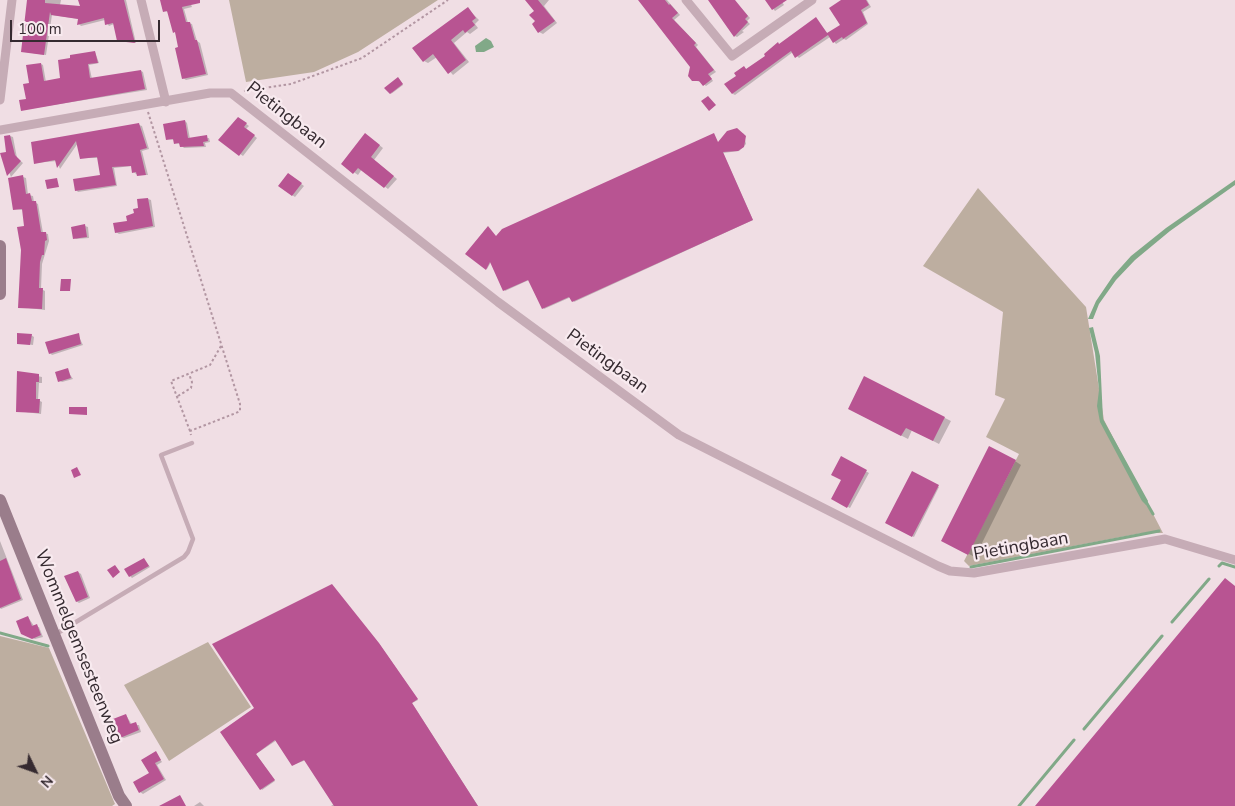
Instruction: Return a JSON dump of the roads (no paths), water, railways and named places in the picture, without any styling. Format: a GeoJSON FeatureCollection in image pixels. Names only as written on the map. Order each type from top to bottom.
{"type":"FeatureCollection","features":[{"type":"Feature","properties":{"kind":"street"},"geometry":{"type":"LineString","coordinates":[[0,100],[12,0]]}},
{"type":"Feature","properties":{"kind":"street"},"geometry":{"type":"LineString","coordinates":[[141,0],[166,102]]}},
{"type":"Feature","properties":{"kind":"street"},"geometry":{"type":"LineString","coordinates":[[686,0],[732,56],[812,0]]}},
{"type":"Feature","properties":{"kind":"street","name":"Pietingbaan"},"geometry":{"type":"LineString","coordinates":[[0,130],[210,94],[231,93],[498,302],[679,435],[938,566],[950,571],[974,573],[1166,539],[1235,560]]}},
{"type":"Feature","properties":{"kind":"street"},"geometry":{"type":"LineString","coordinates":[[0,246],[0,294]]}},
{"type":"Feature","properties":{"kind":"street","name":"Wommelgemsesteenweg"},"geometry":{"type":"LineString","coordinates":[[0,500],[119,796],[126,806]]}},
{"type":"Feature","properties":{"kind":"lane"},"geometry":{"type":"LineString","coordinates":[[55,635],[184,557],[188,552],[193,539],[160,455],[192,443]]}},
{"type":"Feature","properties":{"kind":"waterway"},"geometry":{"type":"LineString","coordinates":[[1145,500],[1153,514]]}},
{"type":"Feature","properties":{"kind":"waterway"},"geometry":{"type":"LineString","coordinates":[[971,567],[1159,531]]}},
{"type":"Feature","properties":{"kind":"waterway"},"geometry":{"type":"LineString","coordinates":[[1219,566],[1222,563],[1235,567]]}},
{"type":"Feature","properties":{"kind":"waterway"},"geometry":{"type":"LineString","coordinates":[[1172,622],[1209,579]]}},
{"type":"Feature","properties":{"kind":"waterway"},"geometry":{"type":"LineString","coordinates":[[0,633],[48,646]]}},
{"type":"Feature","properties":{"kind":"waterway"},"geometry":{"type":"LineString","coordinates":[[1084,729],[1162,636]]}},
{"type":"Feature","properties":{"kind":"waterway"},"geometry":{"type":"LineString","coordinates":[[1019,806],[1074,740]]}}]}
